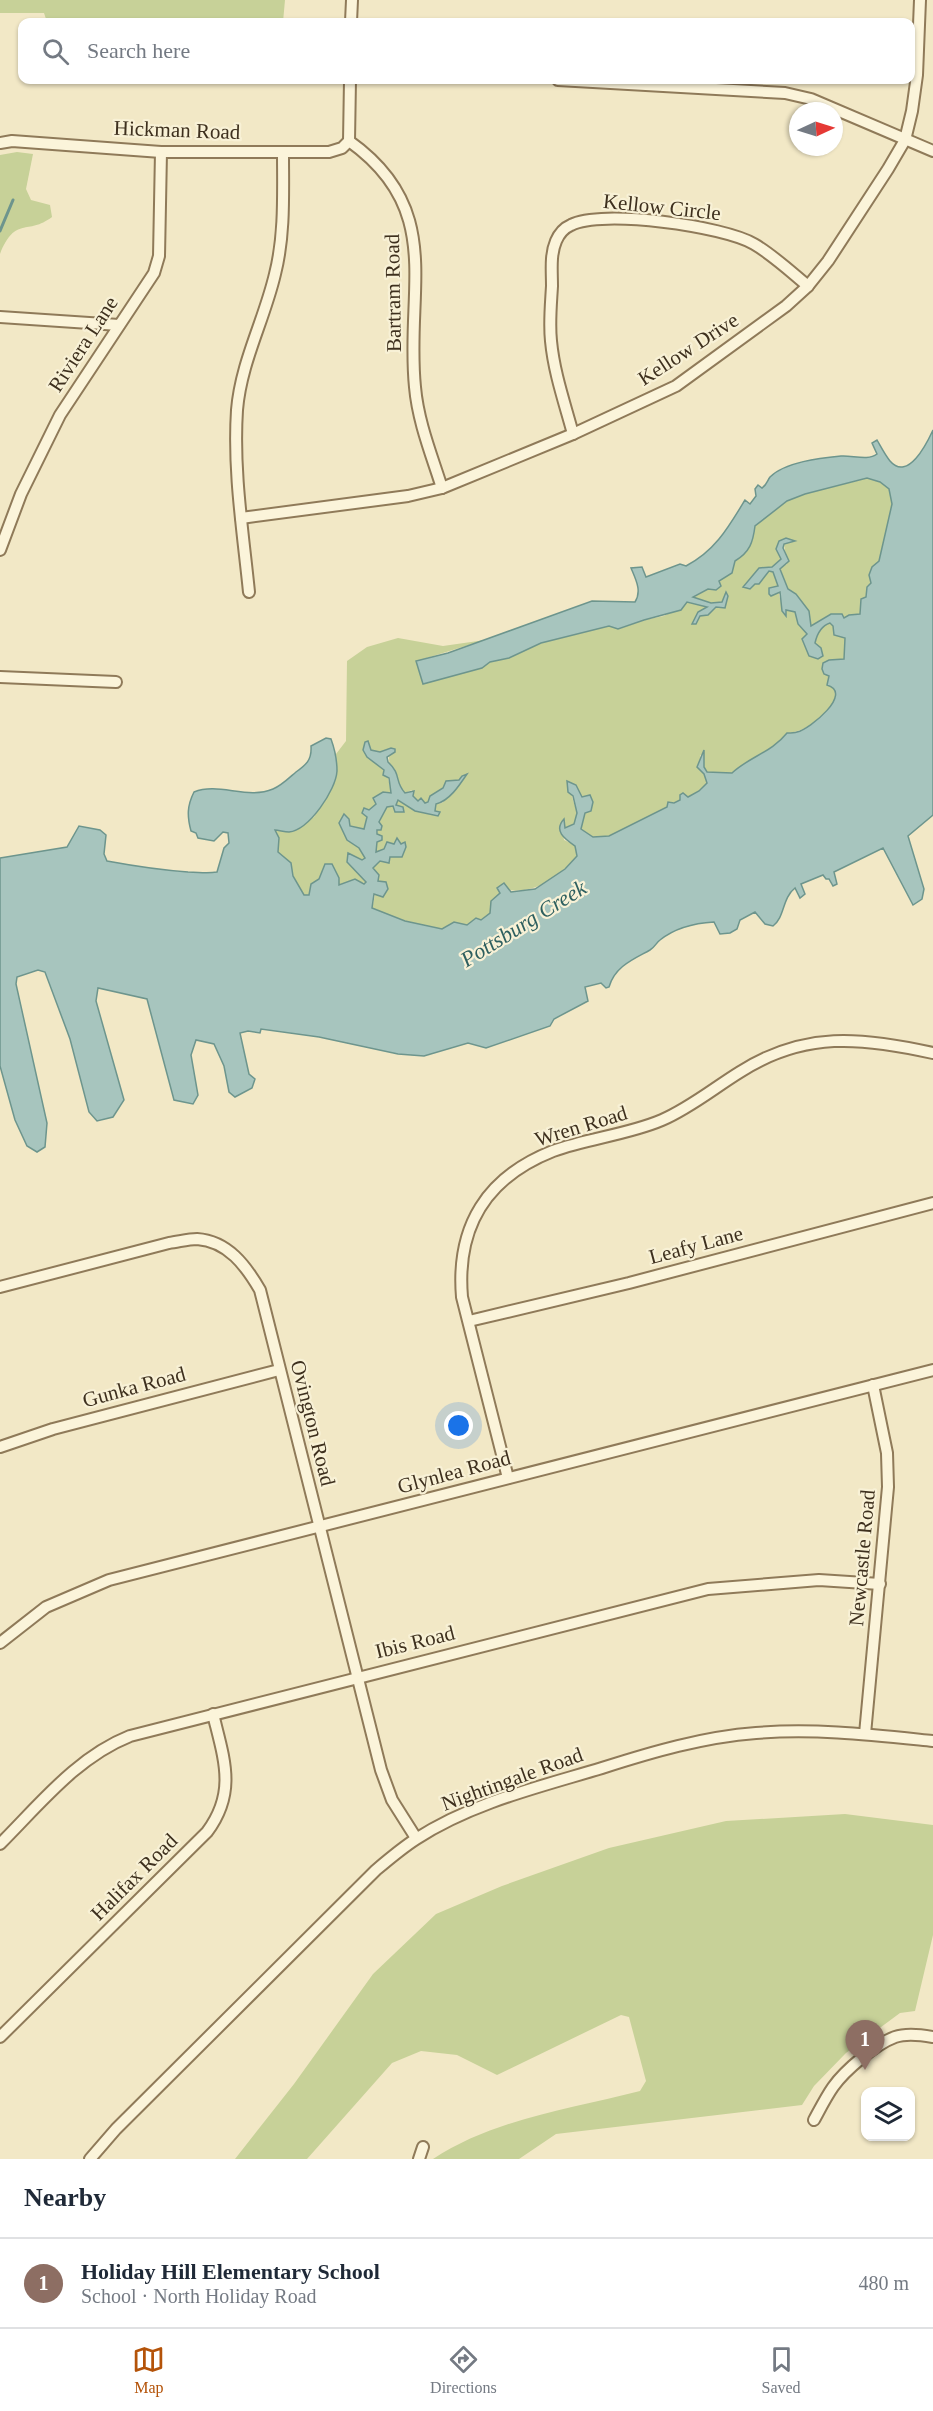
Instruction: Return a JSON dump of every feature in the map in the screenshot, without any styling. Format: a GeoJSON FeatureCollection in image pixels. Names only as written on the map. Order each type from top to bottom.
{"type":"FeatureCollection","features":[{"type":"Feature","properties":{"kind":"street"},"geometry":{"type":"LineString","coordinates":[[351,18],[352,0]]}},
{"type":"Feature","properties":{"kind":"street","name":"Kellow Drive"},"geometry":{"type":"LineString","coordinates":[[241,518],[408,496],[442,488],[573,434],[676,386],[786,306],[808,286],[840,242],[905,140],[917,75],[921,0]]}},
{"type":"Feature","properties":{"kind":"street"},"geometry":{"type":"LineString","coordinates":[[349,141],[350,84]]}},
{"type":"Feature","properties":{"kind":"street"},"geometry":{"type":"LineString","coordinates":[[628,84],[785,93],[810,99],[933,151]]}},
{"type":"Feature","properties":{"kind":"street","name":"Hickman Road"},"geometry":{"type":"LineString","coordinates":[[0,143],[12,141],[161,152],[329,152],[342,148],[349,141]]}},
{"type":"Feature","properties":{"kind":"street","name":"Bartram Road"},"geometry":{"type":"LineString","coordinates":[[349,141],[373,160],[394,186],[412,227],[415,251],[414,387],[418,410],[442,488]]}},
{"type":"Feature","properties":{"kind":"street","name":"Riviera Lane"},"geometry":{"type":"LineString","coordinates":[[0,550],[21,494],[60,416],[154,273],[159,256],[161,152]]}},
{"type":"Feature","properties":{"kind":"street"},"geometry":{"type":"LineString","coordinates":[[249,592],[238,485],[237,410],[248,352],[275,275],[280,250],[284,152]]}},
{"type":"Feature","properties":{"kind":"street","name":"Kellow Circle"},"geometry":{"type":"LineString","coordinates":[[573,434],[555,365],[551,340],[552,259],[556,240],[563,230],[572,224],[594,219],[663,222],[728,232],[754,244],[808,286]]}},
{"type":"Feature","properties":{"kind":"street"},"geometry":{"type":"LineString","coordinates":[[0,317],[119,326]]}},
{"type":"Feature","properties":{"kind":"street"},"geometry":{"type":"LineString","coordinates":[[0,677],[116,682]]}},
{"type":"Feature","properties":{"kind":"street","name":"Wren Road"},"geometry":{"type":"LineString","coordinates":[[508,1478],[461,1281],[465,1240],[478,1209],[492,1190],[527,1163],[554,1151],[648,1126],[666,1118],[743,1070],[801,1045],[845,1040],[879,1041],[933,1053]]}},
{"type":"Feature","properties":{"kind":"street","name":"Leafy Lane"},"geometry":{"type":"LineString","coordinates":[[469,1321],[629,1283],[933,1203]]}},
{"type":"Feature","properties":{"kind":"street","name":"Ovington Road"},"geometry":{"type":"LineString","coordinates":[[0,1287],[169,1243],[198,1239],[216,1244],[233,1254],[247,1268],[260,1290],[381,1770],[392,1800],[416,1838]]}},
{"type":"Feature","properties":{"kind":"street","name":"Gunka Road"},"geometry":{"type":"LineString","coordinates":[[0,1447],[53,1429],[279,1370]]}},
{"type":"Feature","properties":{"kind":"street","name":"Glynlea Road"},"geometry":{"type":"LineString","coordinates":[[0,1643],[46,1607],[92,1586],[933,1370]]}},
{"type":"Feature","properties":{"kind":"street","name":"Newcastle Road"},"geometry":{"type":"LineString","coordinates":[[865,1734],[888,1487],[887,1453],[873,1385]]}},
{"type":"Feature","properties":{"kind":"street","name":"Ibis Road"},"geometry":{"type":"LineString","coordinates":[[0,1844],[87,1758],[108,1745],[130,1736],[708,1589],[819,1580],[880,1584]]}},
{"type":"Feature","properties":{"kind":"street","name":"Halifax Road"},"geometry":{"type":"LineString","coordinates":[[0,2037],[207,1832],[216,1819],[224,1801],[227,1781],[213,1714]]}},
{"type":"Feature","properties":{"kind":"street","name":"Nightingale Road"},"geometry":{"type":"LineString","coordinates":[[90,2159],[116,2128],[376,1870],[416,1838],[460,1815],[488,1804],[661,1750],[706,1740],[754,1733],[813,1731],[933,1741]]}},
{"type":"Feature","properties":{"kind":"street"},"geometry":{"type":"LineString","coordinates":[[814,2120],[834,2086],[846,2072],[877,2047],[896,2036],[933,2037]]}},
{"type":"Feature","properties":{"kind":"street"},"geometry":{"type":"LineString","coordinates":[[419,2159],[423,2147]]}},
{"type":"Feature","properties":{"kind":"green space"},"geometry":{"type":"Polygon","coordinates":[[[0,0],[285,0],[283,18],[46,18],[44,13],[0,13],[0,0]]]}},
{"type":"Feature","properties":{"kind":"green space"},"geometry":{"type":"Polygon","coordinates":[[[17,152],[33,154],[26,189],[31,200],[50,205],[52,217],[11,234],[0,254],[0,155],[17,152]]]}},
{"type":"Feature","properties":{"kind":"green space"},"geometry":{"type":"Polygon","coordinates":[[[868,478],[889,489],[892,504],[879,561],[872,567],[871,583],[866,598],[861,599],[860,614],[844,618],[831,614],[811,626],[801,601],[788,589],[780,568],[787,564],[784,544],[779,541],[781,559],[772,567],[759,568],[743,587],[750,589],[756,583],[759,584],[769,571],[773,572],[781,602],[788,609],[795,611],[798,624],[807,635],[803,643],[807,649],[815,643],[822,628],[830,623],[845,638],[844,659],[837,659],[829,676],[835,698],[823,717],[801,730],[787,733],[781,740],[732,773],[707,772],[700,755],[707,783],[703,787],[684,800],[668,802],[667,807],[609,836],[593,837],[581,829],[583,812],[581,796],[576,785],[569,787],[577,813],[574,824],[565,828],[561,821],[564,840],[575,845],[577,856],[569,865],[542,885],[521,890],[497,888],[500,893],[490,913],[481,920],[476,918],[467,925],[454,922],[442,929],[405,921],[372,909],[378,881],[373,868],[380,860],[390,857],[401,844],[376,852],[379,823],[387,807],[396,805],[398,800],[415,811],[438,816],[435,811],[436,804],[442,803],[460,784],[459,780],[430,796],[428,802],[418,802],[412,790],[405,793],[394,777],[389,760],[391,748],[380,752],[371,750],[367,757],[385,772],[391,794],[369,810],[365,808],[367,817],[365,829],[350,827],[349,823],[341,826],[347,840],[359,848],[365,858],[362,861],[354,858],[366,883],[351,881],[339,885],[319,879],[311,884],[309,895],[303,895],[293,876],[291,863],[278,852],[279,838],[274,830],[289,832],[314,817],[337,774],[336,754],[346,741],[347,661],[367,647],[398,638],[443,646],[485,640],[417,661],[423,683],[482,668],[490,662],[509,658],[541,643],[609,626],[619,629],[664,616],[687,602],[706,606],[707,608],[700,616],[708,615],[722,602],[711,603],[692,598],[708,588],[716,590],[721,586],[718,581],[741,557],[755,526],[787,501],[805,494],[868,478]]]}},
{"type":"Feature","properties":{"kind":"green space"},"geometry":{"type":"Polygon","coordinates":[[[845,1814],[933,1825],[933,1935],[915,2011],[900,2013],[846,2053],[814,2086],[802,2105],[556,2134],[519,2159],[433,2159],[457,2145],[507,2125],[640,2091],[646,2081],[629,2017],[621,2015],[497,2075],[457,2055],[421,2051],[392,2063],[307,2159],[235,2159],[294,2084],[373,1974],[436,1914],[502,1886],[609,1848],[726,1821],[845,1814]]]}},
{"type":"Feature","properties":{"kind":"water","name":"Pottsburg Creek"},"geometry":{"type":"Polygon","coordinates":[[[933,430],[933,815],[908,836],[924,889],[922,899],[913,905],[883,848],[834,872],[837,884],[833,886],[823,875],[801,884],[805,894],[800,898],[795,888],[788,897],[780,918],[773,926],[765,924],[755,912],[740,920],[737,929],[730,933],[720,934],[714,922],[679,929],[620,968],[609,987],[606,988],[601,983],[585,987],[588,1001],[554,1019],[550,1026],[486,1048],[468,1043],[424,1056],[398,1054],[319,1037],[261,1029],[260,1033],[248,1031],[240,1033],[249,1074],[255,1079],[252,1088],[235,1097],[229,1092],[224,1066],[214,1044],[196,1040],[191,1055],[198,1095],[193,1104],[174,1100],[147,999],[98,988],[96,1001],[124,1100],[113,1117],[97,1121],[89,1112],[70,1039],[45,972],[38,970],[17,977],[16,984],[47,1123],[45,1147],[37,1152],[27,1146],[15,1120],[0,1066],[0,858],[67,847],[79,826],[100,830],[106,835],[104,854],[107,861],[178,871],[217,872],[224,848],[229,843],[228,833],[223,832],[214,841],[198,838],[196,833],[191,831],[188,811],[194,792],[213,789],[253,793],[273,789],[305,764],[309,759],[311,746],[326,738],[331,739],[337,763],[332,788],[313,817],[297,830],[289,832],[275,830],[279,838],[278,852],[291,863],[293,876],[304,895],[309,895],[311,884],[319,879],[325,864],[332,864],[339,878],[339,885],[355,879],[364,884],[366,882],[347,862],[348,853],[362,860],[365,858],[359,848],[347,840],[339,823],[344,814],[349,819],[350,826],[364,829],[367,817],[362,813],[364,808],[369,810],[376,804],[373,798],[383,792],[391,793],[389,778],[383,775],[384,770],[367,757],[363,750],[365,742],[368,741],[371,750],[380,752],[395,749],[395,752],[387,757],[388,762],[395,771],[405,793],[414,791],[413,796],[418,801],[421,798],[425,803],[428,802],[430,796],[443,788],[446,781],[459,780],[467,774],[449,796],[436,804],[435,811],[440,812],[438,816],[415,811],[398,800],[396,805],[403,807],[404,812],[395,812],[393,806],[387,807],[379,822],[382,826],[381,830],[377,830],[382,840],[377,842],[376,852],[384,849],[387,842],[394,844],[397,838],[401,844],[405,842],[406,847],[402,857],[390,857],[389,863],[380,861],[373,868],[379,875],[378,881],[386,882],[388,889],[383,897],[374,894],[372,908],[405,921],[442,929],[454,922],[467,925],[476,918],[481,920],[490,913],[491,901],[500,893],[497,888],[504,883],[511,892],[535,889],[565,869],[577,856],[575,846],[564,838],[560,831],[564,819],[565,828],[574,824],[577,813],[573,796],[568,792],[567,781],[576,785],[582,797],[590,795],[593,802],[591,811],[585,813],[581,829],[593,837],[609,836],[667,807],[668,802],[674,803],[680,800],[680,795],[683,793],[688,797],[699,791],[707,783],[704,774],[697,767],[704,750],[704,767],[707,772],[732,773],[781,740],[787,733],[796,732],[811,725],[827,710],[836,695],[834,689],[827,685],[829,676],[824,674],[823,663],[829,660],[844,659],[845,638],[834,635],[833,626],[830,623],[827,624],[820,631],[815,643],[821,648],[823,656],[818,659],[809,656],[802,639],[807,634],[798,624],[795,612],[786,610],[786,616],[782,611],[780,592],[771,596],[769,594],[769,588],[778,586],[773,572],[769,571],[759,584],[755,584],[750,589],[743,587],[759,568],[772,567],[781,559],[776,549],[779,541],[786,538],[795,541],[784,544],[783,548],[789,561],[780,569],[788,589],[796,594],[809,611],[811,626],[831,614],[842,614],[844,618],[860,614],[861,599],[866,597],[867,587],[871,583],[869,575],[872,567],[879,561],[892,504],[889,489],[880,482],[867,478],[787,501],[755,526],[750,546],[735,561],[732,573],[719,581],[721,586],[716,590],[708,589],[693,597],[711,603],[722,602],[726,592],[728,596],[725,608],[716,607],[708,615],[700,616],[696,624],[692,624],[698,612],[707,607],[687,602],[681,610],[618,629],[609,626],[541,643],[509,658],[490,662],[482,668],[423,684],[416,661],[448,653],[592,601],[635,602],[638,590],[631,568],[642,567],[646,577],[680,564],[686,566],[696,560],[720,538],[745,500],[750,504],[756,496],[755,489],[758,485],[764,487],[776,472],[794,464],[813,460],[841,456],[873,456],[877,454],[872,443],[877,440],[890,461],[903,467],[910,464],[922,451],[933,430]]]}},
{"type":"Feature","properties":{"kind":"waterway"},"geometry":{"type":"LineString","coordinates":[[0,231],[13,200]]}},
{"type":"Feature","properties":{"kind":"place","name":"Holiday Hill Elementary School"},"geometry":{"type":"Point","coordinates":[865,2070]}}]}
